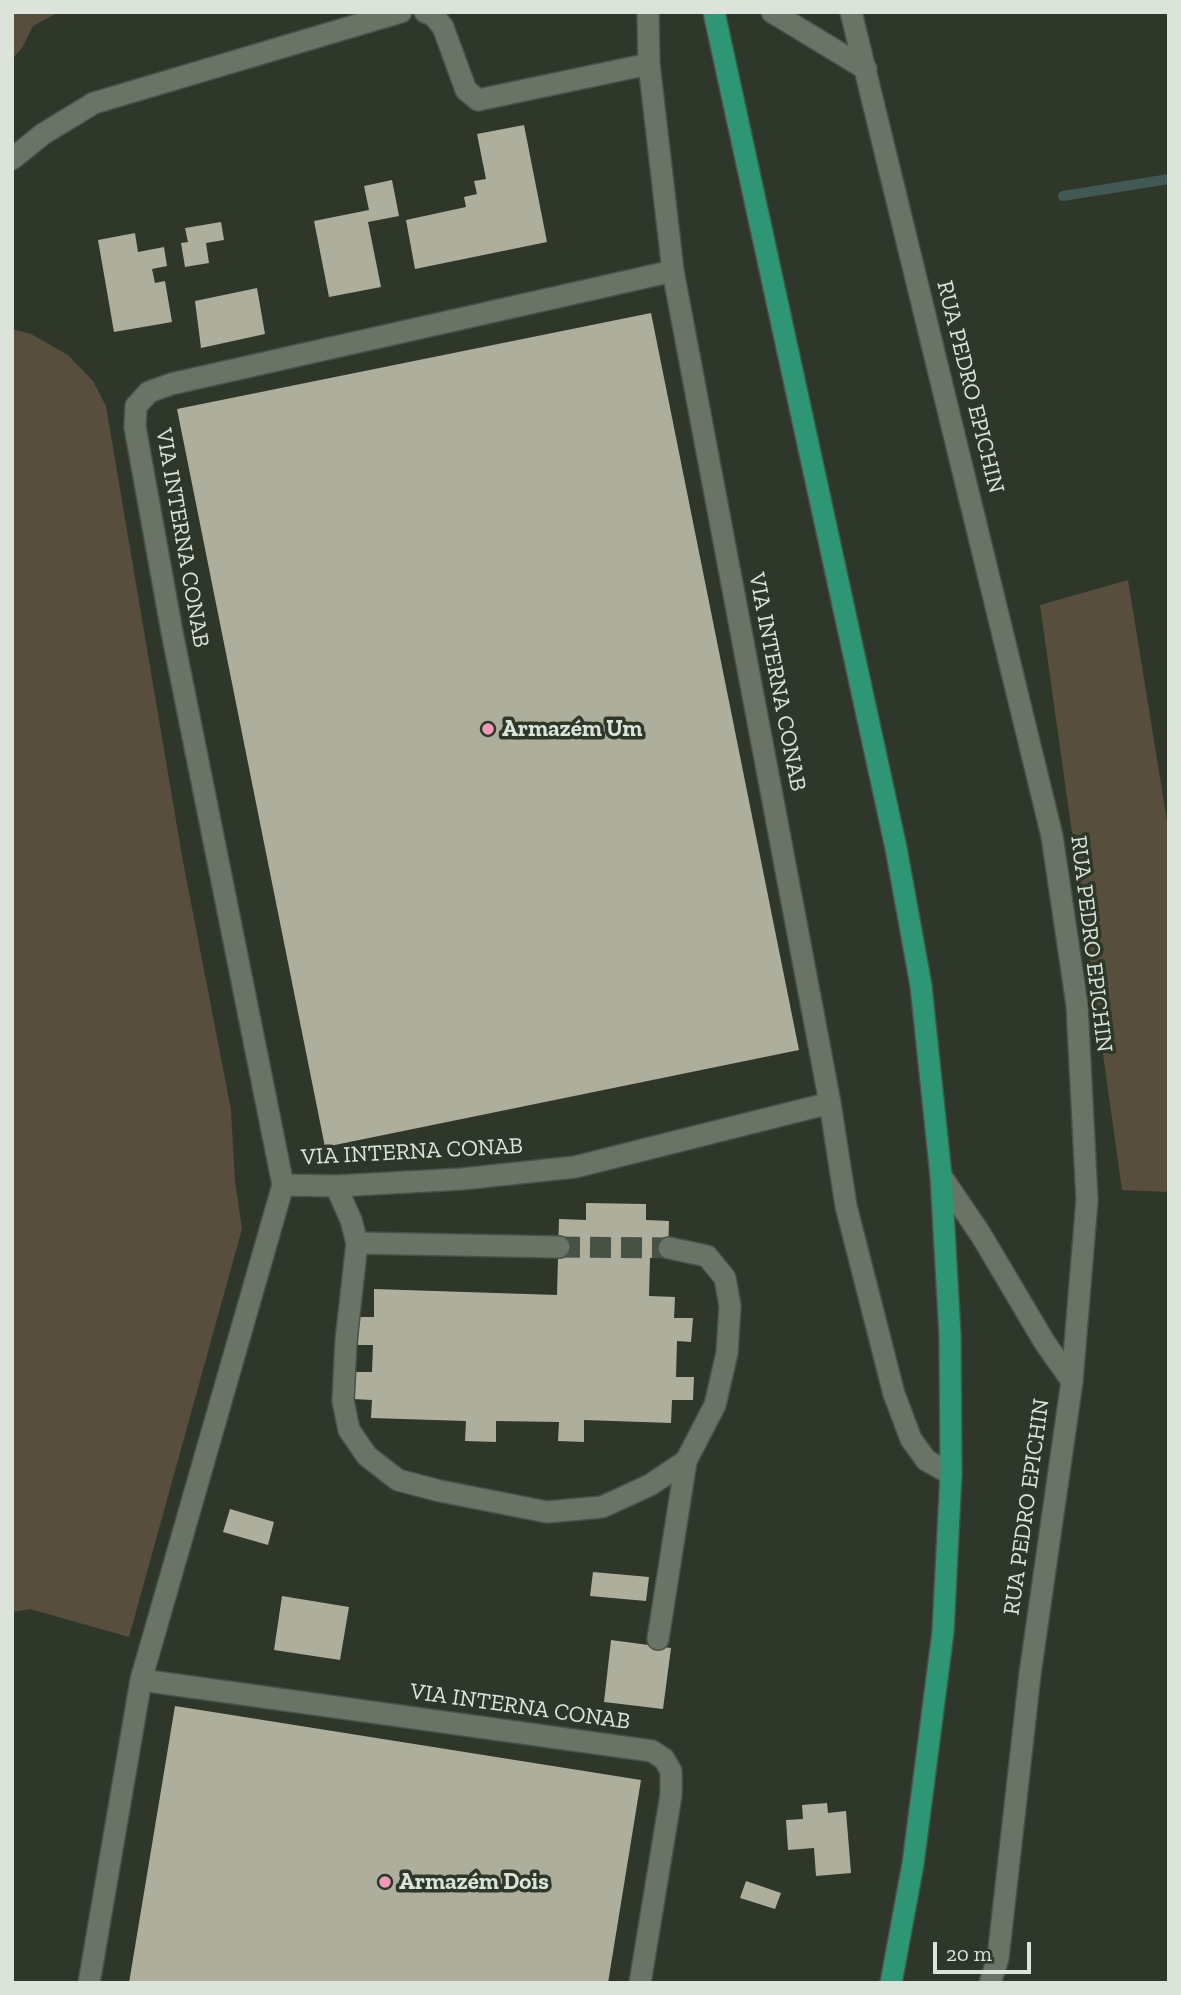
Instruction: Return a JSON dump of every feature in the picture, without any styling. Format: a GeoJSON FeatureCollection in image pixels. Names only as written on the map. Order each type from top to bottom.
{"type":"FeatureCollection","features":[{"type":"Feature","properties":{"kind":"main road"},"geometry":{"type":"LineString","coordinates":[[714,12],[896,848],[921,986],[942,1176],[950,1335],[951,1474],[943,1632],[913,1864],[891,1983]]}},
{"type":"Feature","properties":{"kind":"street"},"geometry":{"type":"LineString","coordinates":[[12,159],[43,134],[94,103],[401,12]]}},
{"type":"Feature","properties":{"kind":"street"},"geometry":{"type":"LineString","coordinates":[[425,12],[433,15],[443,27],[466,90],[478,100],[649,64]]}},
{"type":"Feature","properties":{"kind":"street","name":"VIA INTERNA CONAB"},"geometry":{"type":"LineString","coordinates":[[648,12],[649,64],[673,271],[830,1104],[846,1206],[894,1394],[911,1439],[926,1460],[951,1474]]}},
{"type":"Feature","properties":{"kind":"street"},"geometry":{"type":"LineString","coordinates":[[772,12],[866,69]]}},
{"type":"Feature","properties":{"kind":"street","name":"RUA PEDRO EPICHIN"},"geometry":{"type":"LineString","coordinates":[[851,12],[1052,836],[1077,1005],[1087,1200],[1072,1381],[1030,1674],[998,1958],[990,1983]]}},
{"type":"Feature","properties":{"kind":"street","name":"VIA INTERNA CONAB"},"geometry":{"type":"LineString","coordinates":[[89,1983],[141,1680],[283,1185],[172,632],[135,427],[135,406],[149,392],[171,384],[673,271]]}},
{"type":"Feature","properties":{"kind":"street","name":"VIA INTERNA CONAB"},"geometry":{"type":"LineString","coordinates":[[283,1185],[336,1186],[462,1179],[575,1167],[830,1104]]}},
{"type":"Feature","properties":{"kind":"street"},"geometry":{"type":"LineString","coordinates":[[942,1176],[981,1235],[1045,1343],[1072,1381]]}},
{"type":"Feature","properties":{"kind":"street"},"geometry":{"type":"LineString","coordinates":[[336,1186],[351,1220],[357,1243],[346,1341],[343,1401],[349,1430],[366,1456],[398,1480],[547,1512],[602,1507],[650,1485],[686,1461]]}},
{"type":"Feature","properties":{"kind":"street"},"geometry":{"type":"LineString","coordinates":[[357,1243],[559,1247]]}},
{"type":"Feature","properties":{"kind":"street"},"geometry":{"type":"LineString","coordinates":[[658,1639],[686,1461],[715,1405],[727,1353],[730,1306],[724,1278],[707,1256],[669,1248]]}},
{"type":"Feature","properties":{"kind":"street","name":"VIA INTERNA CONAB"},"geometry":{"type":"LineString","coordinates":[[141,1680],[652,1751],[664,1759],[671,1771],[671,1795],[640,1983]]}},
{"type":"Feature","properties":{"kind":"shaded area"},"geometry":{"type":"Polygon","coordinates":[[[12,12],[59,12],[33,26],[22,48],[12,59],[12,12]]]}},
{"type":"Feature","properties":{"kind":"shaded area"},"geometry":{"type":"Polygon","coordinates":[[[12,329],[31,334],[68,355],[93,381],[106,406],[182,856],[231,1110],[235,1181],[242,1229],[129,1637],[30,1609],[12,1612],[12,329]]]}},
{"type":"Feature","properties":{"kind":"shaded area"},"geometry":{"type":"Polygon","coordinates":[[[1128,580],[1169,833],[1169,1192],[1122,1190],[1040,605],[1128,580]]]}},
{"type":"Feature","properties":{"kind":"building"},"geometry":{"type":"Polygon","coordinates":[[[524,125],[547,242],[415,269],[406,220],[466,207],[464,197],[477,194],[474,181],[486,179],[477,134],[524,125]]]}},
{"type":"Feature","properties":{"kind":"building"},"geometry":{"type":"Polygon","coordinates":[[[392,180],[399,216],[368,222],[381,287],[329,297],[314,221],[369,210],[364,186],[392,180]]]}},
{"type":"Feature","properties":{"kind":"building"},"geometry":{"type":"Polygon","coordinates":[[[221,222],[224,240],[206,243],[209,263],[185,267],[181,243],[188,242],[185,228],[221,222]]]}},
{"type":"Feature","properties":{"kind":"building"},"geometry":{"type":"Polygon","coordinates":[[[135,233],[138,252],[164,247],[167,266],[152,269],[155,283],[165,281],[172,322],[114,332],[98,240],[135,233]]]}},
{"type":"Feature","properties":{"kind":"building"},"geometry":{"type":"Polygon","coordinates":[[[257,288],[265,334],[201,348],[195,301],[257,288]]]}},
{"type":"Feature","properties":{"kind":"building","name":"Armazém Um"},"geometry":{"type":"Polygon","coordinates":[[[651,313],[799,1050],[325,1147],[177,409],[651,313]]]}},
{"type":"Feature","properties":{"kind":"building"},"geometry":{"type":"Polygon","coordinates":[[[586,1203],[646,1204],[646,1220],[669,1221],[668,1258],[650,1258],[649,1296],[675,1297],[674,1318],[693,1318],[691,1342],[677,1341],[676,1377],[694,1377],[693,1400],[672,1400],[671,1423],[584,1420],[584,1442],[558,1441],[559,1422],[496,1421],[496,1442],[465,1441],[466,1421],[371,1418],[372,1400],[353,1399],[354,1372],[372,1372],[373,1345],[358,1345],[359,1317],[374,1317],[374,1289],[557,1295],[559,1219],[586,1220],[586,1203]]]}},
{"type":"Feature","properties":{"kind":"building"},"geometry":{"type":"Polygon","coordinates":[[[230,1509],[274,1522],[268,1545],[223,1532],[230,1509]]]}},
{"type":"Feature","properties":{"kind":"building"},"geometry":{"type":"Polygon","coordinates":[[[593,1572],[649,1577],[646,1601],[590,1596],[593,1572]]]}},
{"type":"Feature","properties":{"kind":"building"},"geometry":{"type":"Polygon","coordinates":[[[282,1596],[349,1607],[340,1660],[274,1650],[282,1596]]]}},
{"type":"Feature","properties":{"kind":"building"},"geometry":{"type":"Polygon","coordinates":[[[611,1640],[671,1648],[663,1709],[604,1702],[611,1640]]]}},
{"type":"Feature","properties":{"kind":"building","name":"Armazém Dois"},"geometry":{"type":"Polygon","coordinates":[[[175,1706],[641,1780],[608,1983],[129,1983],[175,1706]]]}},
{"type":"Feature","properties":{"kind":"building"},"geometry":{"type":"Polygon","coordinates":[[[827,1803],[828,1813],[846,1811],[851,1873],[816,1876],[814,1848],[788,1850],[786,1820],[803,1819],[802,1805],[827,1803]]]}},
{"type":"Feature","properties":{"kind":"building"},"geometry":{"type":"Polygon","coordinates":[[[746,1881],[781,1893],[775,1909],[740,1898],[746,1881]]]}},
{"type":"Feature","properties":{"kind":"waterway"},"geometry":{"type":"LineString","coordinates":[[1063,196],[1169,179]]}},
{"type":"Feature","properties":{"kind":"tunnel"},"geometry":{"type":"LineString","coordinates":[[559,1247],[669,1248]]}},
{"type":"Feature","properties":{"kind":"place","name":"Armazém Um"},"geometry":{"type":"Point","coordinates":[488,729]}},
{"type":"Feature","properties":{"kind":"place","name":"Armazém Dois"},"geometry":{"type":"Point","coordinates":[385,1882]}}]}
